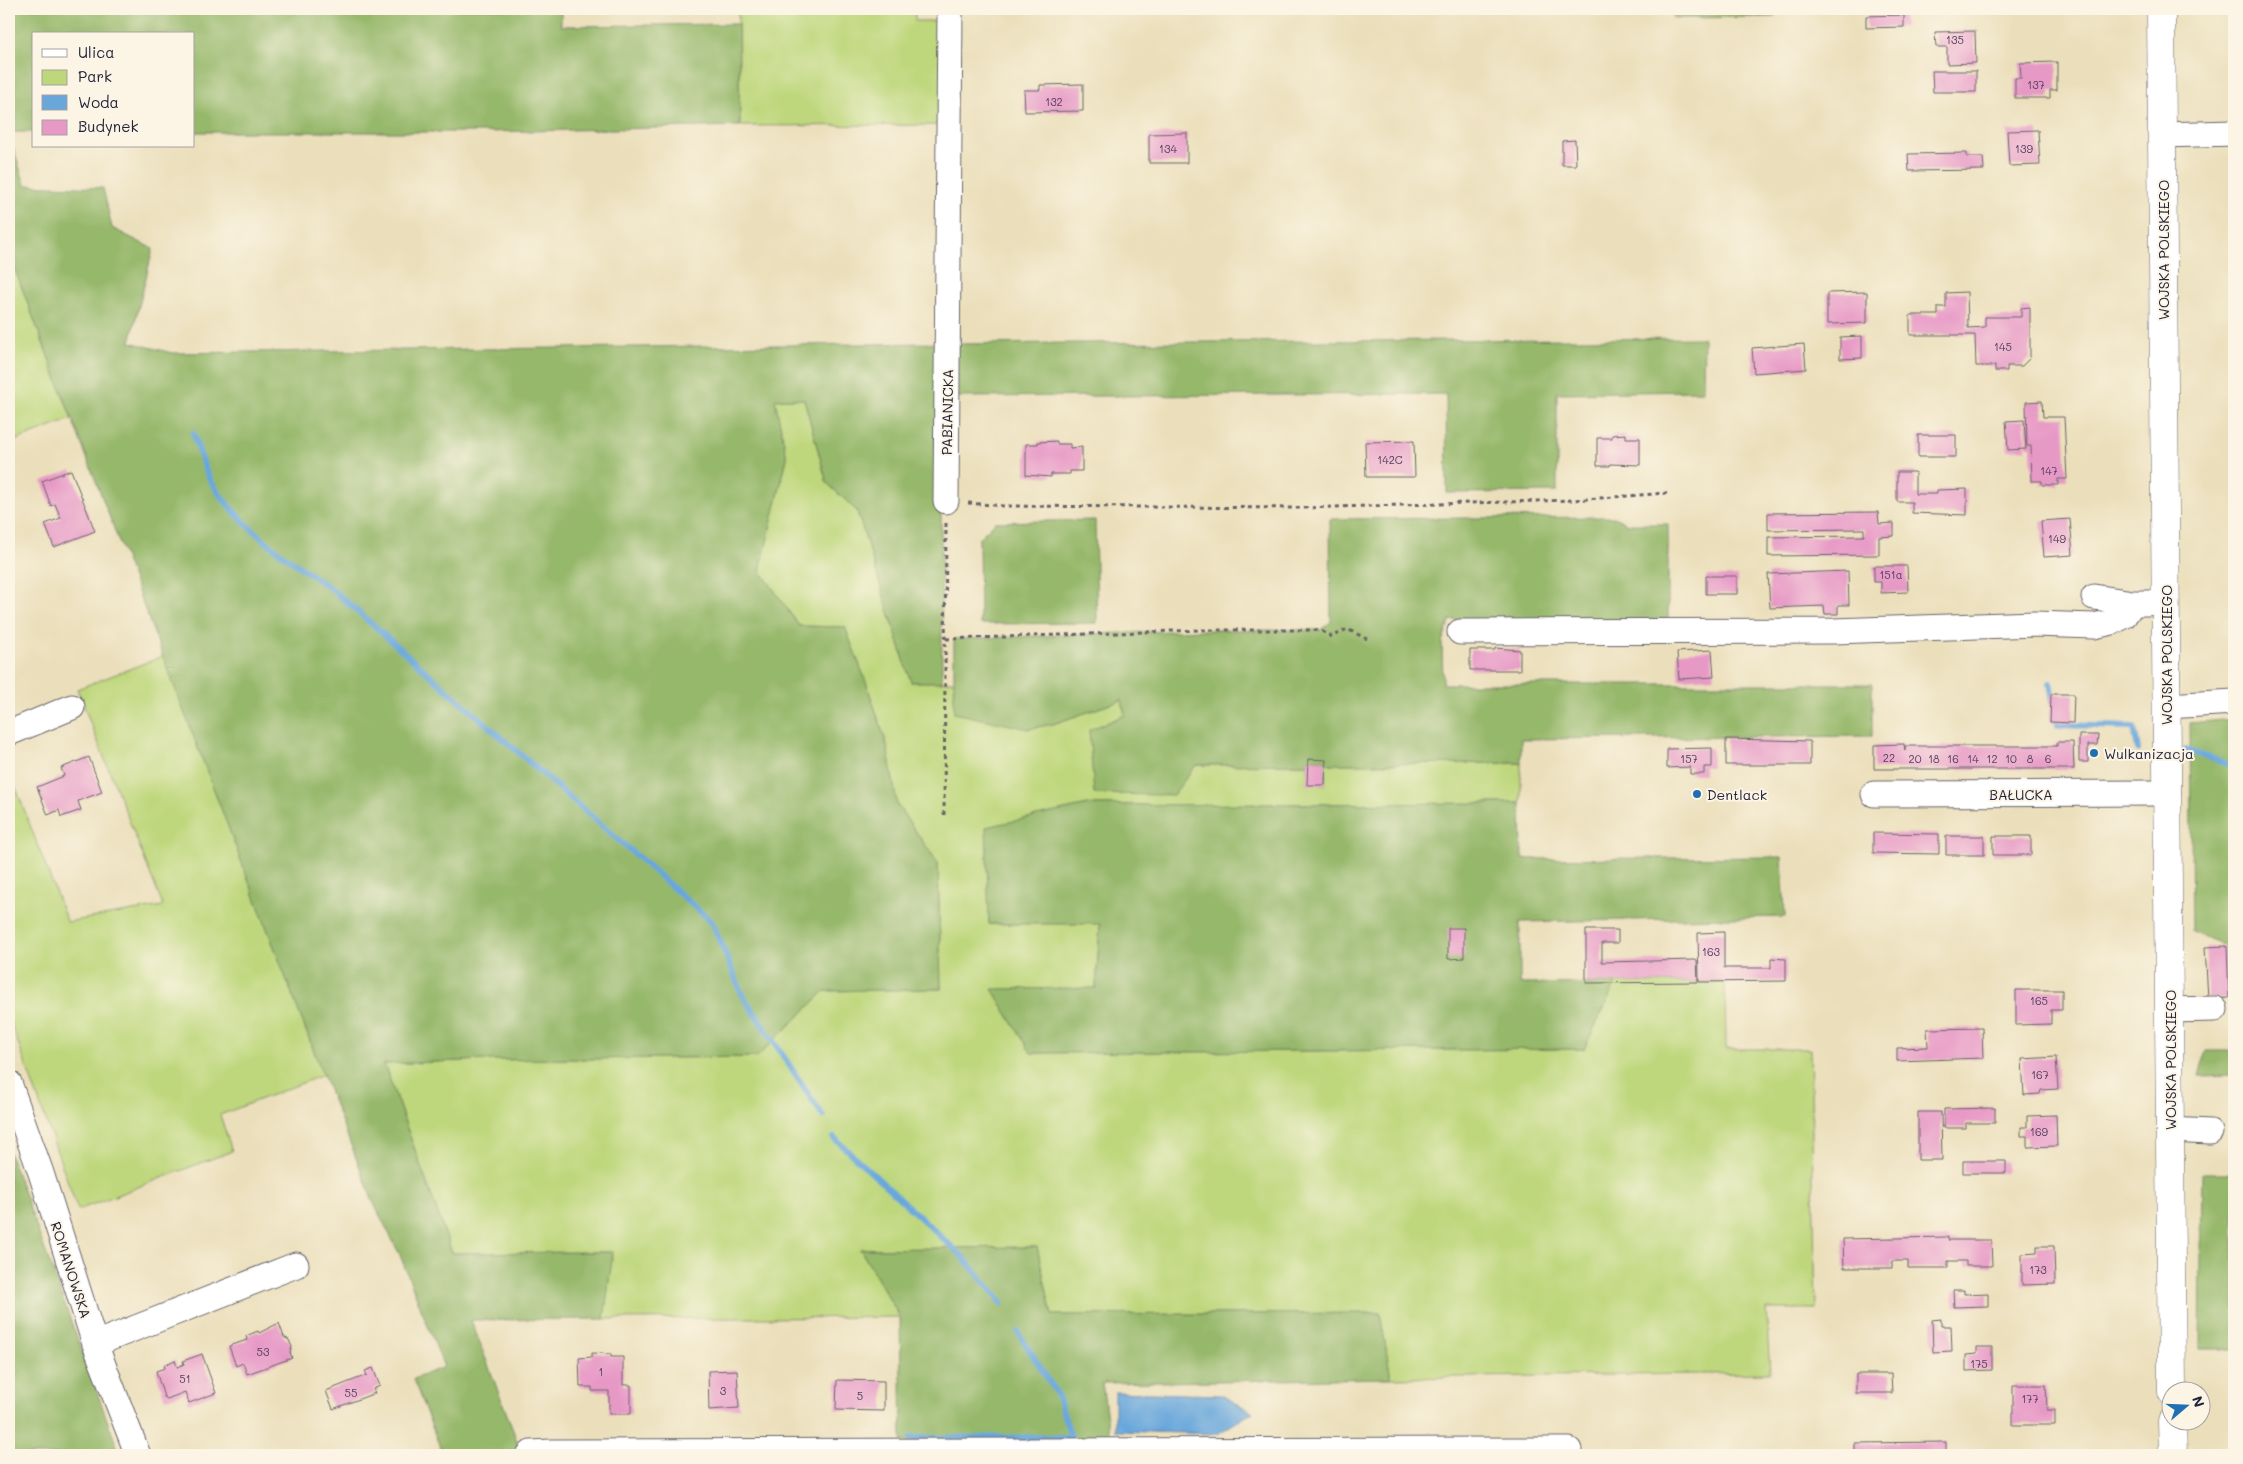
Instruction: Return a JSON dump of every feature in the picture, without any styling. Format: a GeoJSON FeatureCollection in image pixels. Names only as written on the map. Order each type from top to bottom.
{"type":"FeatureCollection","features":[{"type":"Feature","properties":{"kind":"main road","name":"WOJSKA POLSKIEGO"},"geometry":{"type":"LineString","coordinates":[[2161,9],[2172,1382]]}},
{"type":"Feature","properties":{"kind":"main road"},"geometry":{"type":"LineString","coordinates":[[2172,1432],[2173,1455]]}},
{"type":"Feature","properties":{"kind":"street","name":"PABIANICKA"},"geometry":{"type":"LineString","coordinates":[[946,501],[950,9]]}},
{"type":"Feature","properties":{"kind":"street"},"geometry":{"type":"LineString","coordinates":[[2162,135],[2234,133]]}},
{"type":"Feature","properties":{"kind":"street"},"geometry":{"type":"LineString","coordinates":[[2094,597],[2133,603],[2166,603]]}},
{"type":"Feature","properties":{"kind":"street"},"geometry":{"type":"LineString","coordinates":[[1460,632],[1834,631],[2035,624],[2094,626],[2112,622],[2124,616],[2133,603]]}},
{"type":"Feature","properties":{"kind":"street"},"geometry":{"type":"LineString","coordinates":[[2166,706],[2234,702]]}},
{"type":"Feature","properties":{"kind":"street"},"geometry":{"type":"LineString","coordinates":[[9,733],[72,707]]}},
{"type":"Feature","properties":{"kind":"street","name":"BAŁUCKA"},"geometry":{"type":"LineString","coordinates":[[1874,794],[2168,793]]}},
{"type":"Feature","properties":{"kind":"street"},"geometry":{"type":"LineString","coordinates":[[2169,1010],[2215,1009]]}},
{"type":"Feature","properties":{"kind":"street","name":"ROMANOWSKA"},"geometry":{"type":"LineString","coordinates":[[9,1083],[36,1158],[95,1344],[138,1455]]}},
{"type":"Feature","properties":{"kind":"street"},"geometry":{"type":"LineString","coordinates":[[2170,1130],[2210,1132]]}},
{"type":"Feature","properties":{"kind":"street"},"geometry":{"type":"LineString","coordinates":[[95,1344],[296,1264]]}},
{"type":"Feature","properties":{"kind":"street"},"geometry":{"type":"LineString","coordinates":[[529,1455],[531,1453],[562,1452],[1570,1450]]}},
{"type":"Feature","properties":{"kind":"path"},"geometry":{"type":"LineString","coordinates":[[944,815],[946,501],[1004,506],[1301,508],[1573,500],[1667,493]]}},
{"type":"Feature","properties":{"kind":"path"},"geometry":{"type":"LineString","coordinates":[[946,639],[1201,630],[1320,630],[1332,637],[1347,629],[1367,639]]}},
{"type":"Feature","properties":{"kind":"green space"},"geometry":{"type":"Polygon","coordinates":[[[9,9],[561,9],[561,26],[738,24],[740,126],[486,132],[195,132],[195,32],[32,32],[32,132],[9,132],[9,9]]]}},
{"type":"Feature","properties":{"kind":"green space"},"geometry":{"type":"Polygon","coordinates":[[[738,9],[915,9],[915,21],[945,21],[943,125],[740,126],[738,9]]]}},
{"type":"Feature","properties":{"kind":"green space"},"geometry":{"type":"Polygon","coordinates":[[[1673,9],[1775,9],[1775,17],[1673,18],[1673,9]]]}},
{"type":"Feature","properties":{"kind":"green space"},"geometry":{"type":"Polygon","coordinates":[[[9,134],[25,185],[103,188],[112,228],[153,249],[130,342],[172,353],[940,343],[942,682],[911,682],[857,511],[827,483],[804,399],[775,399],[787,458],[760,570],[799,626],[845,627],[887,745],[897,805],[938,863],[941,989],[825,991],[757,1057],[485,1060],[384,1064],[452,1253],[613,1252],[604,1319],[471,1320],[519,1446],[534,1446],[529,1455],[443,1455],[413,1379],[444,1367],[400,1255],[376,1208],[323,1075],[9,254],[9,134]]]}},
{"type":"Feature","properties":{"kind":"green space"},"geometry":{"type":"Polygon","coordinates":[[[9,254],[72,419],[9,443],[9,254]]]}},
{"type":"Feature","properties":{"kind":"green space"},"geometry":{"type":"Polygon","coordinates":[[[1704,338],[1703,391],[1557,393],[1557,492],[1447,493],[1446,394],[952,397],[952,344],[1704,338]]]}},
{"type":"Feature","properties":{"kind":"green space"},"geometry":{"type":"Polygon","coordinates":[[[774,399],[804,399],[827,483],[857,511],[911,682],[955,681],[954,713],[1053,724],[1122,700],[1125,715],[1173,795],[1196,765],[1308,764],[1307,784],[1325,785],[1326,760],[1330,764],[1521,763],[1521,803],[1088,805],[987,827],[989,924],[1100,923],[1096,988],[1031,1053],[1584,1049],[1616,983],[1725,982],[1726,1049],[1810,1049],[1816,1309],[1766,1309],[1770,1373],[1391,1378],[1380,1313],[1052,1315],[1037,1247],[860,1249],[900,1317],[604,1319],[612,1252],[452,1253],[384,1064],[485,1060],[756,1057],[825,991],[941,989],[938,863],[897,805],[887,745],[845,627],[799,626],[760,570],[787,458],[774,399]]]}},
{"type":"Feature","properties":{"kind":"green space"},"geometry":{"type":"Polygon","coordinates":[[[1614,517],[1628,524],[1668,524],[1668,620],[1450,620],[1442,642],[1443,684],[1872,684],[1872,736],[1521,739],[1521,763],[1330,764],[1326,760],[1308,759],[1308,764],[1196,765],[1173,795],[1094,794],[1089,730],[1125,715],[1122,700],[1053,724],[1029,729],[954,713],[954,639],[1201,630],[1320,630],[1331,622],[1330,519],[1614,517]]]}},
{"type":"Feature","properties":{"kind":"green space"},"geometry":{"type":"Polygon","coordinates":[[[1095,520],[1097,623],[980,624],[979,538],[995,522],[1095,520]]]}},
{"type":"Feature","properties":{"kind":"green space"},"geometry":{"type":"Polygon","coordinates":[[[163,656],[323,1075],[220,1115],[232,1151],[78,1210],[9,1018],[9,770],[67,922],[163,906],[77,689],[163,656]]]}},
{"type":"Feature","properties":{"kind":"green space"},"geometry":{"type":"Polygon","coordinates":[[[2234,719],[2234,949],[2192,932],[2190,723],[2234,719]]]}},
{"type":"Feature","properties":{"kind":"green space"},"geometry":{"type":"Polygon","coordinates":[[[1521,803],[1522,859],[1782,857],[1785,917],[1520,922],[1520,984],[1616,983],[1584,1049],[1031,1053],[992,989],[1096,988],[1100,924],[989,924],[986,827],[1088,805],[1521,803]]]}},
{"type":"Feature","properties":{"kind":"green space"},"geometry":{"type":"Polygon","coordinates":[[[2206,1051],[2234,1051],[2234,1075],[2199,1076],[2206,1051]]]}},
{"type":"Feature","properties":{"kind":"green space"},"geometry":{"type":"Polygon","coordinates":[[[9,1152],[120,1455],[9,1455],[9,1152]]]}},
{"type":"Feature","properties":{"kind":"green space"},"geometry":{"type":"Polygon","coordinates":[[[2202,1173],[2234,1173],[2234,1349],[2200,1349],[2202,1173]]]}},
{"type":"Feature","properties":{"kind":"green space"},"geometry":{"type":"Polygon","coordinates":[[[1037,1247],[1052,1315],[1380,1313],[1391,1378],[1102,1383],[1110,1440],[902,1442],[900,1317],[860,1249],[1037,1247]]]}},
{"type":"Feature","properties":{"kind":"water"},"geometry":{"type":"Polygon","coordinates":[[[1115,1392],[1221,1395],[1253,1412],[1217,1434],[1115,1431],[1115,1392]]]}},
{"type":"Feature","properties":{"kind":"building"},"geometry":{"type":"Polygon","coordinates":[[[1904,15],[1904,27],[1866,28],[1866,16],[1904,15]]]}},
{"type":"Feature","properties":{"kind":"building"},"geometry":{"type":"Polygon","coordinates":[[[1975,31],[1976,63],[1947,64],[1947,47],[1936,47],[1935,32],[1975,31]]]}},
{"type":"Feature","properties":{"kind":"building"},"geometry":{"type":"Polygon","coordinates":[[[2057,62],[2057,90],[2050,90],[2050,98],[2015,98],[2015,78],[2021,78],[2020,63],[2057,62]]]}},
{"type":"Feature","properties":{"kind":"building"},"geometry":{"type":"Polygon","coordinates":[[[1932,71],[1976,71],[1976,92],[1933,92],[1932,71]]]}},
{"type":"Feature","properties":{"kind":"building"},"geometry":{"type":"Polygon","coordinates":[[[1083,84],[1083,111],[1025,112],[1024,90],[1040,90],[1040,85],[1083,84]]]}},
{"type":"Feature","properties":{"kind":"building"},"geometry":{"type":"Polygon","coordinates":[[[2038,130],[2040,165],[2009,166],[2007,131],[2038,130]]]}},
{"type":"Feature","properties":{"kind":"building"},"geometry":{"type":"Polygon","coordinates":[[[1187,133],[1187,163],[1149,163],[1149,134],[1187,133]]]}},
{"type":"Feature","properties":{"kind":"building"},"geometry":{"type":"Polygon","coordinates":[[[1575,140],[1576,165],[1562,165],[1562,141],[1575,140]]]}},
{"type":"Feature","properties":{"kind":"building"},"geometry":{"type":"Polygon","coordinates":[[[1967,153],[1967,157],[1983,157],[1984,170],[1909,171],[1908,154],[1967,153]]]}},
{"type":"Feature","properties":{"kind":"building"},"geometry":{"type":"Polygon","coordinates":[[[1867,292],[1867,323],[1827,324],[1827,293],[1867,292]]]}},
{"type":"Feature","properties":{"kind":"building"},"geometry":{"type":"Polygon","coordinates":[[[1967,292],[1968,328],[1985,327],[1985,317],[2021,317],[2021,308],[2030,307],[2030,358],[2022,366],[2007,366],[2007,371],[1995,371],[1995,366],[1976,366],[1975,335],[1910,335],[1910,315],[1938,315],[1938,307],[1946,307],[1946,293],[1967,292]]]}},
{"type":"Feature","properties":{"kind":"building"},"geometry":{"type":"Polygon","coordinates":[[[1862,336],[1862,358],[1840,359],[1840,337],[1862,336]]]}},
{"type":"Feature","properties":{"kind":"building"},"geometry":{"type":"Polygon","coordinates":[[[1804,344],[1806,369],[1754,373],[1752,348],[1804,344]]]}},
{"type":"Feature","properties":{"kind":"building"},"geometry":{"type":"Polygon","coordinates":[[[2042,401],[2043,417],[2064,417],[2067,479],[2058,479],[2058,485],[2042,485],[2042,481],[2032,481],[2031,446],[2027,446],[2026,402],[2042,401]]]}},
{"type":"Feature","properties":{"kind":"building"},"geometry":{"type":"Polygon","coordinates":[[[2024,420],[2026,449],[2008,450],[2006,421],[2024,420]]]}},
{"type":"Feature","properties":{"kind":"building"},"geometry":{"type":"Polygon","coordinates":[[[1626,434],[1626,438],[1640,438],[1640,465],[1610,464],[1610,466],[1597,466],[1597,438],[1612,438],[1612,435],[1626,434]]]}},
{"type":"Feature","properties":{"kind":"building"},"geometry":{"type":"Polygon","coordinates":[[[1918,435],[1956,435],[1956,457],[1918,457],[1918,435]]]}},
{"type":"Feature","properties":{"kind":"building"},"geometry":{"type":"Polygon","coordinates":[[[1057,441],[1057,444],[1070,444],[1070,448],[1082,447],[1082,471],[1070,471],[1070,474],[1051,474],[1051,477],[1026,475],[1026,444],[1057,441]]]}},
{"type":"Feature","properties":{"kind":"building"},"geometry":{"type":"Polygon","coordinates":[[[1414,441],[1415,477],[1366,477],[1365,442],[1414,441]]]}},
{"type":"Feature","properties":{"kind":"building"},"geometry":{"type":"Polygon","coordinates":[[[71,470],[95,531],[54,547],[45,524],[61,518],[55,504],[51,506],[42,481],[71,470]]]}},
{"type":"Feature","properties":{"kind":"building"},"geometry":{"type":"Polygon","coordinates":[[[1897,472],[1915,472],[1915,494],[1937,494],[1937,490],[1967,489],[1967,515],[1912,513],[1912,502],[1897,502],[1897,472]]]}},
{"type":"Feature","properties":{"kind":"building"},"geometry":{"type":"Polygon","coordinates":[[[1878,512],[1879,524],[1894,523],[1894,536],[1879,537],[1879,555],[1768,556],[1768,537],[1864,536],[1864,529],[1768,530],[1768,513],[1878,512]]]}},
{"type":"Feature","properties":{"kind":"building"},"geometry":{"type":"Polygon","coordinates":[[[2070,519],[2073,555],[2044,557],[2041,521],[2070,519]]]}},
{"type":"Feature","properties":{"kind":"building"},"geometry":{"type":"Polygon","coordinates":[[[1874,566],[1907,566],[1908,592],[1881,593],[1881,582],[1874,582],[1874,566]]]}},
{"type":"Feature","properties":{"kind":"building"},"geometry":{"type":"Polygon","coordinates":[[[1848,571],[1849,605],[1838,605],[1838,614],[1825,614],[1824,606],[1770,608],[1768,574],[1848,571]]]}},
{"type":"Feature","properties":{"kind":"building"},"geometry":{"type":"Polygon","coordinates":[[[1706,576],[1737,576],[1737,594],[1706,594],[1706,576]]]}},
{"type":"Feature","properties":{"kind":"building"},"geometry":{"type":"Polygon","coordinates":[[[1495,648],[1520,650],[1520,670],[1470,670],[1470,650],[1495,650],[1495,648]]]}},
{"type":"Feature","properties":{"kind":"building"},"geometry":{"type":"Polygon","coordinates":[[[1712,650],[1714,677],[1679,679],[1677,652],[1712,650]]]}},
{"type":"Feature","properties":{"kind":"building"},"geometry":{"type":"Polygon","coordinates":[[[2051,694],[2074,694],[2073,723],[2050,722],[2051,694]]]}},
{"type":"Feature","properties":{"kind":"building"},"geometry":{"type":"Polygon","coordinates":[[[2079,735],[2098,735],[2097,745],[2088,745],[2088,762],[2079,762],[2079,735]]]}},
{"type":"Feature","properties":{"kind":"building"},"geometry":{"type":"Polygon","coordinates":[[[1726,739],[1810,741],[1810,765],[1726,765],[1726,739]]]}},
{"type":"Feature","properties":{"kind":"building"},"geometry":{"type":"Polygon","coordinates":[[[2057,742],[2073,742],[2074,769],[1874,769],[1874,745],[1904,744],[1905,751],[1905,746],[2057,746],[2057,742]]]}},
{"type":"Feature","properties":{"kind":"building"},"geometry":{"type":"Polygon","coordinates":[[[1712,748],[1712,767],[1704,767],[1704,774],[1690,774],[1690,767],[1667,768],[1667,749],[1712,748]]]}},
{"type":"Feature","properties":{"kind":"building"},"geometry":{"type":"Polygon","coordinates":[[[89,757],[102,792],[78,801],[81,810],[61,817],[59,810],[48,815],[37,787],[64,776],[61,768],[89,757]]]}},
{"type":"Feature","properties":{"kind":"building"},"geometry":{"type":"Polygon","coordinates":[[[1308,759],[1326,760],[1325,785],[1307,785],[1308,759]]]}},
{"type":"Feature","properties":{"kind":"building"},"geometry":{"type":"Polygon","coordinates":[[[1873,833],[1939,834],[1939,854],[1873,853],[1873,833]]]}},
{"type":"Feature","properties":{"kind":"building"},"geometry":{"type":"Polygon","coordinates":[[[1946,836],[1984,836],[1984,855],[1946,855],[1946,836]]]}},
{"type":"Feature","properties":{"kind":"building"},"geometry":{"type":"Polygon","coordinates":[[[1993,836],[2031,836],[2031,855],[1993,855],[1993,836]]]}},
{"type":"Feature","properties":{"kind":"building"},"geometry":{"type":"Polygon","coordinates":[[[1448,928],[1464,928],[1464,958],[1448,959],[1448,928]]]}},
{"type":"Feature","properties":{"kind":"building"},"geometry":{"type":"Polygon","coordinates":[[[1586,930],[1618,930],[1618,943],[1602,943],[1602,962],[1697,960],[1698,982],[1586,983],[1586,930]]]}},
{"type":"Feature","properties":{"kind":"building"},"geometry":{"type":"Polygon","coordinates":[[[1724,932],[1724,968],[1771,968],[1771,958],[1786,959],[1786,981],[1699,982],[1698,933],[1724,932]]]}},
{"type":"Feature","properties":{"kind":"building"},"geometry":{"type":"Polygon","coordinates":[[[2227,946],[2229,998],[2208,999],[2205,947],[2227,946]]]}},
{"type":"Feature","properties":{"kind":"building"},"geometry":{"type":"Polygon","coordinates":[[[2016,990],[2062,990],[2062,1010],[2051,1010],[2051,1024],[2016,1025],[2016,990]]]}},
{"type":"Feature","properties":{"kind":"building"},"geometry":{"type":"Polygon","coordinates":[[[1982,1028],[1983,1058],[1897,1061],[1897,1048],[1928,1047],[1927,1029],[1982,1028]]]}},
{"type":"Feature","properties":{"kind":"building"},"geometry":{"type":"Polygon","coordinates":[[[2056,1057],[2058,1089],[2041,1090],[2040,1094],[2024,1095],[2022,1059],[2056,1057]]]}},
{"type":"Feature","properties":{"kind":"building"},"geometry":{"type":"Polygon","coordinates":[[[1995,1108],[1995,1123],[1966,1123],[1966,1128],[1944,1128],[1944,1109],[1995,1108]]]}},
{"type":"Feature","properties":{"kind":"building"},"geometry":{"type":"Polygon","coordinates":[[[1918,1112],[1941,1112],[1942,1160],[1918,1160],[1918,1112]]]}},
{"type":"Feature","properties":{"kind":"building"},"geometry":{"type":"Polygon","coordinates":[[[2056,1115],[2057,1146],[2027,1147],[2027,1136],[2021,1136],[2021,1127],[2027,1127],[2027,1116],[2056,1115]]]}},
{"type":"Feature","properties":{"kind":"building"},"geometry":{"type":"Polygon","coordinates":[[[1963,1161],[2006,1161],[2006,1173],[1963,1173],[1963,1161]]]}},
{"type":"Feature","properties":{"kind":"building"},"geometry":{"type":"Polygon","coordinates":[[[1948,1237],[1948,1240],[1991,1240],[1992,1266],[1966,1266],[1966,1261],[1948,1261],[1948,1268],[1908,1268],[1908,1261],[1892,1261],[1892,1268],[1844,1268],[1843,1239],[1948,1237]]]}},
{"type":"Feature","properties":{"kind":"building"},"geometry":{"type":"Polygon","coordinates":[[[2037,1246],[2054,1246],[2055,1284],[2022,1285],[2022,1254],[2037,1253],[2037,1246]]]}},
{"type":"Feature","properties":{"kind":"building"},"geometry":{"type":"Polygon","coordinates":[[[1953,1290],[1964,1290],[1964,1294],[1988,1293],[1988,1306],[1954,1307],[1953,1290]]]}},
{"type":"Feature","properties":{"kind":"building"},"geometry":{"type":"Polygon","coordinates":[[[1941,1319],[1941,1326],[1951,1326],[1952,1351],[1933,1352],[1932,1320],[1941,1319]]]}},
{"type":"Feature","properties":{"kind":"building"},"geometry":{"type":"Polygon","coordinates":[[[279,1323],[284,1337],[289,1340],[292,1347],[290,1352],[292,1358],[247,1374],[243,1363],[236,1366],[229,1346],[247,1340],[246,1336],[258,1331],[259,1333],[279,1323]]]}},
{"type":"Feature","properties":{"kind":"building"},"geometry":{"type":"Polygon","coordinates":[[[1977,1347],[1992,1347],[1992,1370],[1966,1371],[1966,1355],[1977,1354],[1977,1347]]]}},
{"type":"Feature","properties":{"kind":"building"},"geometry":{"type":"Polygon","coordinates":[[[592,1353],[611,1354],[611,1357],[623,1357],[623,1385],[631,1385],[631,1414],[609,1414],[609,1391],[592,1391],[592,1387],[580,1387],[579,1358],[592,1357],[592,1353]]]}},
{"type":"Feature","properties":{"kind":"building"},"geometry":{"type":"Polygon","coordinates":[[[202,1354],[216,1393],[189,1403],[185,1392],[167,1399],[164,1397],[156,1371],[165,1368],[164,1365],[175,1360],[177,1367],[184,1364],[183,1361],[202,1354]]]}},
{"type":"Feature","properties":{"kind":"building"},"geometry":{"type":"Polygon","coordinates":[[[373,1368],[380,1386],[373,1389],[375,1393],[333,1409],[326,1391],[367,1375],[365,1371],[373,1368]]]}},
{"type":"Feature","properties":{"kind":"building"},"geometry":{"type":"Polygon","coordinates":[[[737,1370],[739,1408],[709,1410],[708,1371],[737,1370]]]}},
{"type":"Feature","properties":{"kind":"building"},"geometry":{"type":"Polygon","coordinates":[[[1856,1374],[1891,1374],[1892,1393],[1856,1393],[1856,1374]]]}},
{"type":"Feature","properties":{"kind":"building"},"geometry":{"type":"Polygon","coordinates":[[[837,1380],[884,1381],[884,1411],[836,1410],[837,1380]]]}},
{"type":"Feature","properties":{"kind":"building"},"geometry":{"type":"Polygon","coordinates":[[[2013,1385],[2046,1385],[2047,1410],[2055,1410],[2055,1425],[2013,1425],[2013,1385]]]}},
{"type":"Feature","properties":{"kind":"building"},"geometry":{"type":"Polygon","coordinates":[[[1946,1442],[1946,1455],[1855,1455],[1855,1443],[1946,1442]]]}},
{"type":"Feature","properties":{"kind":"waterway"},"geometry":{"type":"LineString","coordinates":[[193,433],[212,483],[224,500],[251,529],[283,555],[333,590],[712,922],[742,994],[823,1116]]}},
{"type":"Feature","properties":{"kind":"waterway"},"geometry":{"type":"LineString","coordinates":[[2050,683],[2053,701]]}},
{"type":"Feature","properties":{"kind":"waterway"},"geometry":{"type":"LineString","coordinates":[[2056,716],[2058,725],[2134,727],[2138,750]]}},
{"type":"Feature","properties":{"kind":"waterway"},"geometry":{"type":"LineString","coordinates":[[2186,750],[2227,764],[2234,763]]}},
{"type":"Feature","properties":{"kind":"waterway"},"geometry":{"type":"LineString","coordinates":[[834,1138],[963,1257],[1002,1303]]}},
{"type":"Feature","properties":{"kind":"waterway"},"geometry":{"type":"LineString","coordinates":[[911,1438],[1071,1437],[1057,1394],[1018,1332]]}},
{"type":"Feature","properties":{"kind":"place","name":"Wulkanizacja"},"geometry":{"type":"Point","coordinates":[2094,753]}},
{"type":"Feature","properties":{"kind":"place","name":"Dentlack"},"geometry":{"type":"Point","coordinates":[1697,794]}}]}
